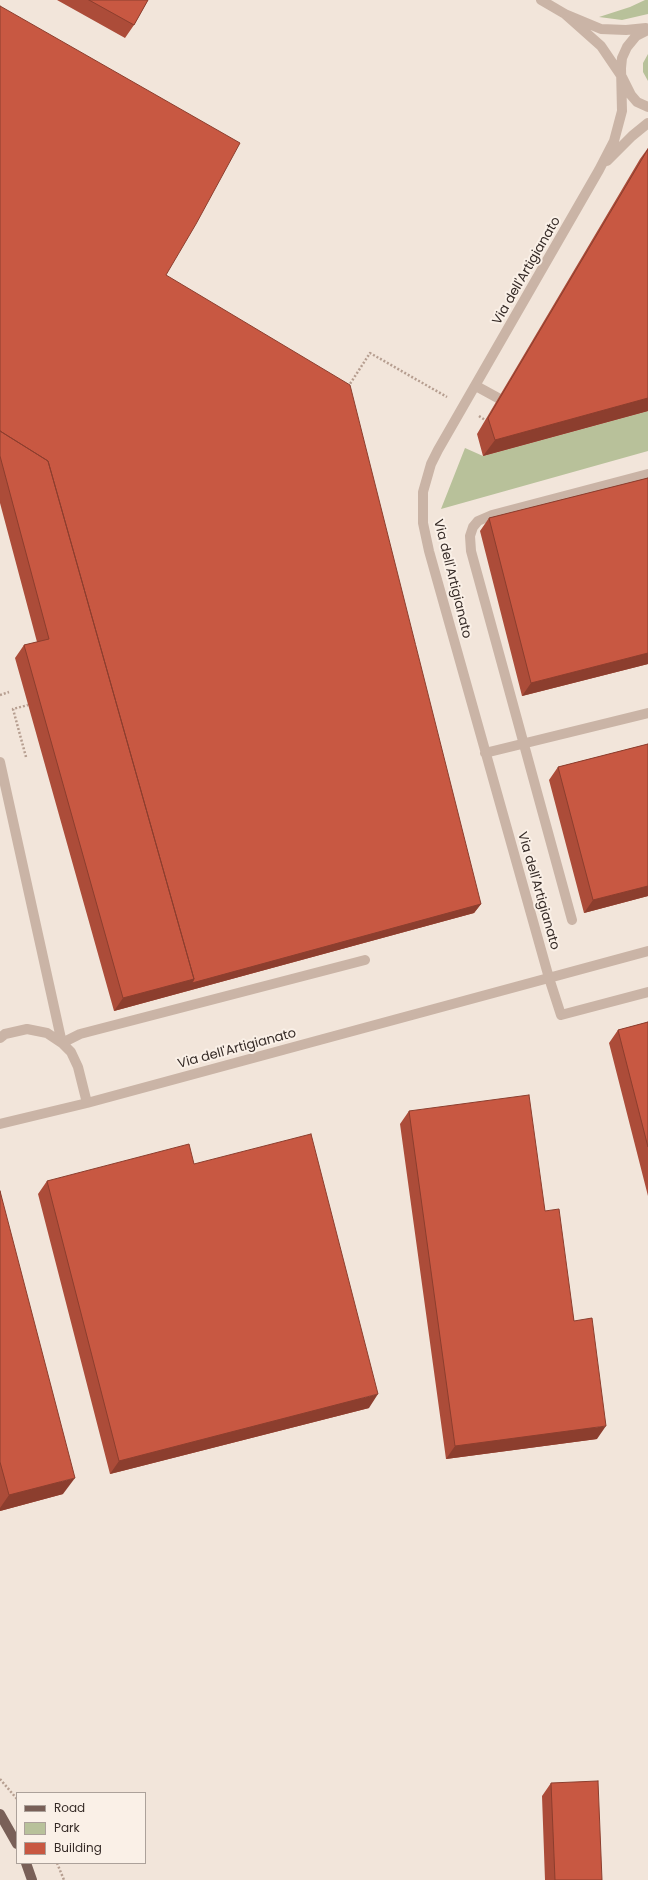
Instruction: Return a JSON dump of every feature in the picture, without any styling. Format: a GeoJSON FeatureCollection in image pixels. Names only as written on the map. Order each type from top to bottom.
{"type":"FeatureCollection","features":[{"type":"Feature","properties":{"kind":"main road"},"geometry":{"type":"LineString","coordinates":[[0,1814],[16,1842]]}},
{"type":"Feature","properties":{"kind":"main road"},"geometry":{"type":"LineString","coordinates":[[26,1864],[32,1880]]}},
{"type":"Feature","properties":{"kind":"street"},"geometry":{"type":"LineString","coordinates":[[541,0],[565,14],[601,29],[648,29]]}},
{"type":"Feature","properties":{"kind":"street"},"geometry":{"type":"LineString","coordinates":[[565,14],[601,46],[622,77],[631,96],[648,108]]}},
{"type":"Feature","properties":{"kind":"street"},"geometry":{"type":"LineString","coordinates":[[599,170],[614,141],[619,126],[622,102],[622,58],[627,47],[636,36],[648,29]]}},
{"type":"Feature","properties":{"kind":"street"},"geometry":{"type":"LineString","coordinates":[[599,170],[628,140],[648,123]]}},
{"type":"Feature","properties":{"kind":"street","name":"Via dell'Artigianato"},"geometry":{"type":"LineString","coordinates":[[549,978],[429,552],[423,523],[423,492],[431,464],[599,170]]}},
{"type":"Feature","properties":{"kind":"street"},"geometry":{"type":"LineString","coordinates":[[476,386],[498,398]]}},
{"type":"Feature","properties":{"kind":"street"},"geometry":{"type":"LineString","coordinates":[[572,920],[537,792],[522,744],[470,551],[470,536],[473,527],[478,521],[492,515],[648,474]]}},
{"type":"Feature","properties":{"kind":"street"},"geometry":{"type":"LineString","coordinates":[[485,753],[648,713]]}},
{"type":"Feature","properties":{"kind":"street"},"geometry":{"type":"LineString","coordinates":[[0,762],[62,1042]]}},
{"type":"Feature","properties":{"kind":"street","name":"Via dell'Artigianato"},"geometry":{"type":"LineString","coordinates":[[0,1124],[87,1103],[648,951]]}},
{"type":"Feature","properties":{"kind":"street"},"geometry":{"type":"LineString","coordinates":[[62,1042],[80,1034],[365,960]]}},
{"type":"Feature","properties":{"kind":"street"},"geometry":{"type":"LineString","coordinates":[[549,978],[561,1014],[648,992]]}},
{"type":"Feature","properties":{"kind":"street"},"geometry":{"type":"LineString","coordinates":[[0,1038],[6,1034],[27,1029],[47,1033],[62,1042],[71,1052],[78,1067],[87,1103]]}},
{"type":"Feature","properties":{"kind":"path"},"geometry":{"type":"LineString","coordinates":[[348,388],[370,353],[485,420]]}},
{"type":"Feature","properties":{"kind":"path"},"geometry":{"type":"LineString","coordinates":[[0,695],[9,692]]}},
{"type":"Feature","properties":{"kind":"path"},"geometry":{"type":"LineString","coordinates":[[26,757],[13,709],[28,705]]}},
{"type":"Feature","properties":{"kind":"path"},"geometry":{"type":"LineString","coordinates":[[0,1779],[16,1798]]}},
{"type":"Feature","properties":{"kind":"path"},"geometry":{"type":"LineString","coordinates":[[57,1864],[64,1880]]}},
{"type":"Feature","properties":{"kind":"green space"},"geometry":{"type":"Polygon","coordinates":[[[648,0],[648,14],[622,20],[599,17],[630,7],[648,0]]]}},
{"type":"Feature","properties":{"kind":"green space"},"geometry":{"type":"Polygon","coordinates":[[[648,54],[648,81],[643,72],[643,63],[648,54]]]}},
{"type":"Feature","properties":{"kind":"green space"},"geometry":{"type":"Polygon","coordinates":[[[648,411],[648,451],[441,509],[465,448],[483,456],[648,411]]]}},
{"type":"Feature","properties":{"kind":"building"},"geometry":{"type":"Polygon","coordinates":[[[89,0],[148,0],[134,25],[89,0]]]}},
{"type":"Feature","properties":{"kind":"building"},"geometry":{"type":"Polygon","coordinates":[[[0,6],[240,143],[196,224],[166,275],[350,385],[481,904],[192,983],[194,979],[48,461],[0,431],[0,6]]]}},
{"type":"Feature","properties":{"kind":"building"},"geometry":{"type":"Polygon","coordinates":[[[648,149],[648,398],[495,440],[488,418],[648,149]]]}},
{"type":"Feature","properties":{"kind":"building"},"geometry":{"type":"Polygon","coordinates":[[[0,431],[48,461],[194,979],[123,998],[24,645],[49,639],[0,456],[0,431]]]}},
{"type":"Feature","properties":{"kind":"building"},"geometry":{"type":"Polygon","coordinates":[[[648,478],[648,653],[531,683],[489,518],[648,478]]]}},
{"type":"Feature","properties":{"kind":"building"},"geometry":{"type":"Polygon","coordinates":[[[648,744],[648,886],[593,900],[558,767],[648,744]]]}},
{"type":"Feature","properties":{"kind":"building"},"geometry":{"type":"Polygon","coordinates":[[[648,1022],[648,1147],[618,1030],[648,1022]]]}},
{"type":"Feature","properties":{"kind":"building"},"geometry":{"type":"Polygon","coordinates":[[[529,1095],[545,1211],[559,1209],[574,1321],[592,1318],[606,1426],[455,1446],[409,1111],[529,1095]]]}},
{"type":"Feature","properties":{"kind":"building"},"geometry":{"type":"Polygon","coordinates":[[[311,1134],[378,1394],[119,1461],[47,1181],[189,1144],[194,1164],[311,1134]]]}},
{"type":"Feature","properties":{"kind":"building"},"geometry":{"type":"Polygon","coordinates":[[[0,1191],[75,1478],[9,1495],[0,1462],[0,1191]]]}},
{"type":"Feature","properties":{"kind":"building"},"geometry":{"type":"Polygon","coordinates":[[[598,1781],[602,1880],[555,1880],[551,1783],[598,1781]]]}}]}
